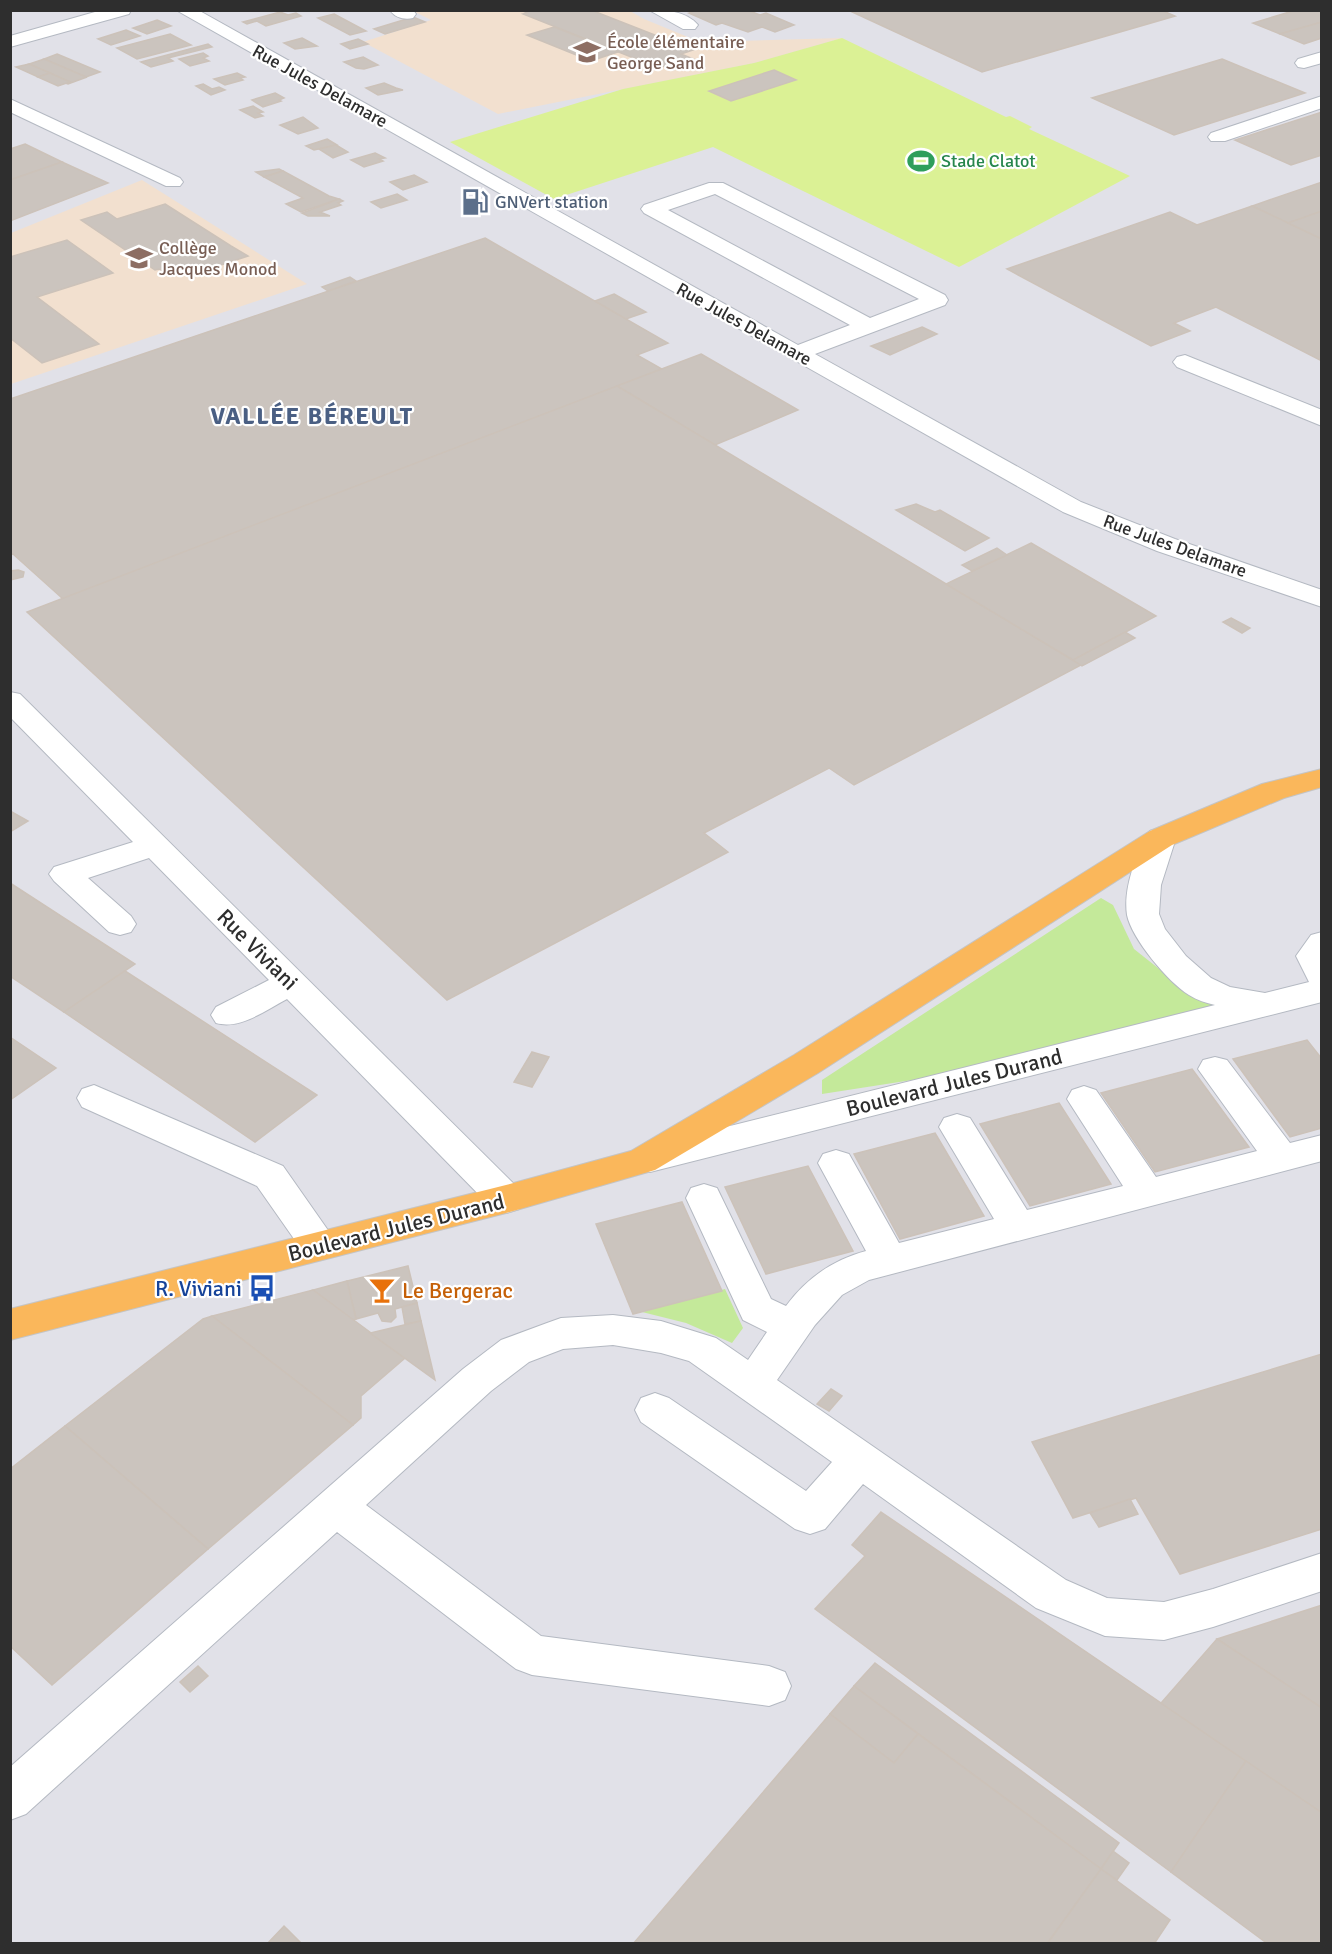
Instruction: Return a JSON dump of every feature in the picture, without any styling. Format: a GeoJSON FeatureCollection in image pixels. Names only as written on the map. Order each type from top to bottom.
{"type":"FeatureCollection","features":[{"type":"Feature","properties":{"kind":"main road","name":"Boulevard Jules Durand"},"geometry":{"type":"LineString","coordinates":[[10,1325],[506,1199],[642,1161],[806,1064],[1161,838],[1273,791],[1322,778]]}},
{"type":"Feature","properties":{"kind":"street"},"geometry":{"type":"LineString","coordinates":[[10,42],[123,10]]}},
{"type":"Feature","properties":{"kind":"street","name":"Rue Jules Delamare"},"geometry":{"type":"LineString","coordinates":[[184,10],[1072,507],[1166,545],[1322,599]]}},
{"type":"Feature","properties":{"kind":"street"},"geometry":{"type":"LineString","coordinates":[[657,10],[689,25]]}},
{"type":"Feature","properties":{"kind":"street"},"geometry":{"type":"LineString","coordinates":[[45,16],[66,27]]}},
{"type":"Feature","properties":{"kind":"street"},"geometry":{"type":"LineString","coordinates":[[1304,63],[1322,57]]}},
{"type":"Feature","properties":{"kind":"street"},"geometry":{"type":"LineString","coordinates":[[1218,137],[1322,102]]}},
{"type":"Feature","properties":{"kind":"street"},"geometry":{"type":"LineString","coordinates":[[10,105],[173,182]]}},
{"type":"Feature","properties":{"kind":"street"},"geometry":{"type":"LineString","coordinates":[[797,353],[869,326],[937,300],[716,187],[651,209],[869,326]]}},
{"type":"Feature","properties":{"kind":"street"},"geometry":{"type":"LineString","coordinates":[[1185,362],[1322,419]]}},
{"type":"Feature","properties":{"kind":"street","name":"Rue Viviani"},"geometry":{"type":"LineString","coordinates":[[10,700],[506,1199]]}},
{"type":"Feature","properties":{"kind":"street","name":"Boulevard Jules Durand"},"geometry":{"type":"LineString","coordinates":[[1161,838],[1145,880],[1143,916],[1160,948],[1199,986],[1235,1000],[1266,1004]]}},
{"type":"Feature","properties":{"kind":"street"},"geometry":{"type":"LineString","coordinates":[[120,924],[65,874],[108,862],[154,845]]}},
{"type":"Feature","properties":{"kind":"street"},"geometry":{"type":"LineString","coordinates":[[1322,944],[1312,956],[1322,977]]}},
{"type":"Feature","properties":{"kind":"street"},"geometry":{"type":"LineString","coordinates":[[228,1015],[291,982]]}},
{"type":"Feature","properties":{"kind":"street","name":"Boulevard Jules Durand"},"geometry":{"type":"LineString","coordinates":[[642,1161],[1322,990]]}},
{"type":"Feature","properties":{"kind":"street"},"geometry":{"type":"LineString","coordinates":[[1215,1069],[1282,1158]]}},
{"type":"Feature","properties":{"kind":"street"},"geometry":{"type":"LineString","coordinates":[[93,1098],[270,1176],[319,1246]]}},
{"type":"Feature","properties":{"kind":"street"},"geometry":{"type":"LineString","coordinates":[[1084,1099],[1147,1193]]}},
{"type":"Feature","properties":{"kind":"street"},"geometry":{"type":"LineString","coordinates":[[957,1127],[1018,1227]]}},
{"type":"Feature","properties":{"kind":"street"},"geometry":{"type":"LineString","coordinates":[[753,1384],[801,1314],[828,1284],[858,1268],[1322,1148]]}},
{"type":"Feature","properties":{"kind":"street"},"geometry":{"type":"LineString","coordinates":[[836,1163],[889,1260]]}},
{"type":"Feature","properties":{"kind":"street"},"geometry":{"type":"LineString","coordinates":[[704,1198],[757,1310],[792,1327]]}},
{"type":"Feature","properties":{"kind":"street"},"geometry":{"type":"LineString","coordinates":[[10,1798],[477,1380],[515,1351],[561,1334],[613,1330],[661,1337],[702,1349],[1051,1594],[1105,1617],[1164,1621],[1213,1608],[1322,1572]]}},
{"type":"Feature","properties":{"kind":"street"},"geometry":{"type":"LineString","coordinates":[[655,1410],[810,1516],[860,1459]]}},
{"type":"Feature","properties":{"kind":"street"},"geometry":{"type":"LineString","coordinates":[[336,1507],[532,1654],[769,1686]]}},
{"type":"Feature","properties":{"kind":"shaded area","name":"École élémentaire George Sand"},"geometry":{"type":"Polygon","coordinates":[[[411,10],[630,11],[700,42],[842,38],[754,63],[498,114],[363,42],[431,20],[411,10]]]}},
{"type":"Feature","properties":{"kind":"shaded area"},"geometry":{"type":"Polygon","coordinates":[[[11,11],[1321,11],[1321,1943],[11,1944],[11,11]]]}},
{"type":"Feature","properties":{"kind":"shaded area","name":"Collège Jacques Monod"},"geometry":{"type":"Polygon","coordinates":[[[142,180],[307,284],[11,384],[11,233],[142,180]]]}},
{"type":"Feature","properties":{"kind":"green space","name":"Stade Clatot"},"geometry":{"type":"Polygon","coordinates":[[[842,38],[1006,117],[1010,116],[1032,127],[1029,129],[1130,176],[959,267],[713,147],[554,199],[450,142],[623,89],[754,63],[842,38]]]}},
{"type":"Feature","properties":{"kind":"green space"},"geometry":{"type":"Polygon","coordinates":[[[1101,898],[1113,905],[1134,949],[1192,995],[1243,1006],[983,1069],[822,1094],[822,1080],[1101,898]]]}},
{"type":"Feature","properties":{"kind":"green space"},"geometry":{"type":"Polygon","coordinates":[[[725,1289],[743,1328],[732,1343],[686,1323],[642,1312],[725,1289]]]}},
{"type":"Feature","properties":{"kind":"building"},"geometry":{"type":"Polygon","coordinates":[[[521,10],[591,10],[693,50],[681,54],[698,61],[673,70],[655,63],[651,65],[523,14],[527,13],[521,10]]]}},
{"type":"Feature","properties":{"kind":"building"},"geometry":{"type":"Polygon","coordinates":[[[689,10],[747,10],[760,15],[766,13],[794,25],[775,32],[762,27],[748,32],[722,23],[716,25],[689,13],[692,12],[689,10]]]}},
{"type":"Feature","properties":{"kind":"building"},"geometry":{"type":"Polygon","coordinates":[[[848,10],[1161,10],[1175,16],[982,72],[848,10]]]}},
{"type":"Feature","properties":{"kind":"building"},"geometry":{"type":"Polygon","coordinates":[[[1296,10],[1322,10],[1322,22],[1280,34],[1253,23],[1296,10]]]}},
{"type":"Feature","properties":{"kind":"building"},"geometry":{"type":"Polygon","coordinates":[[[280,12],[288,15],[296,13],[301,16],[266,26],[257,21],[247,24],[243,22],[280,12]]]}},
{"type":"Feature","properties":{"kind":"building"},"geometry":{"type":"Polygon","coordinates":[[[334,14],[366,31],[350,35],[318,18],[334,14]]]}},
{"type":"Feature","properties":{"kind":"building"},"geometry":{"type":"Polygon","coordinates":[[[413,17],[425,22],[385,34],[374,29],[413,17]]]}},
{"type":"Feature","properties":{"kind":"building"},"geometry":{"type":"Polygon","coordinates":[[[157,20],[171,26],[147,34],[133,28],[157,20]]]}},
{"type":"Feature","properties":{"kind":"building"},"geometry":{"type":"Polygon","coordinates":[[[1322,22],[1322,38],[1304,44],[1280,34],[1322,22]]]}},
{"type":"Feature","properties":{"kind":"building"},"geometry":{"type":"Polygon","coordinates":[[[554,27],[618,52],[591,61],[527,35],[554,27]]]}},
{"type":"Feature","properties":{"kind":"building"},"geometry":{"type":"Polygon","coordinates":[[[126,30],[140,36],[111,45],[98,39],[126,30]]]}},
{"type":"Feature","properties":{"kind":"building"},"geometry":{"type":"Polygon","coordinates":[[[170,34],[191,45],[137,59],[117,48],[170,34]]]}},
{"type":"Feature","properties":{"kind":"building"},"geometry":{"type":"Polygon","coordinates":[[[302,38],[317,46],[295,49],[284,43],[302,38]]]}},
{"type":"Feature","properties":{"kind":"building"},"geometry":{"type":"Polygon","coordinates":[[[358,39],[368,44],[350,49],[341,44],[358,39]]]}},
{"type":"Feature","properties":{"kind":"building"},"geometry":{"type":"Polygon","coordinates":[[[208,44],[212,47],[168,58],[173,61],[151,67],[141,62],[208,44]]]}},
{"type":"Feature","properties":{"kind":"building"},"geometry":{"type":"Polygon","coordinates":[[[203,53],[208,56],[203,58],[209,61],[190,66],[179,59],[203,53]]]}},
{"type":"Feature","properties":{"kind":"building"},"geometry":{"type":"Polygon","coordinates":[[[57,54],[100,72],[86,77],[44,59],[57,54]]]}},
{"type":"Feature","properties":{"kind":"building"},"geometry":{"type":"Polygon","coordinates":[[[363,57],[378,65],[364,69],[344,62],[363,57]]]}},
{"type":"Feature","properties":{"kind":"building"},"geometry":{"type":"Polygon","coordinates":[[[44,59],[87,77],[68,84],[65,83],[70,82],[29,64],[44,59]]]}},
{"type":"Feature","properties":{"kind":"building"},"geometry":{"type":"Polygon","coordinates":[[[1222,59],[1305,93],[1174,135],[1092,98],[1222,59]]]}},
{"type":"Feature","properties":{"kind":"building"},"geometry":{"type":"Polygon","coordinates":[[[29,64],[50,73],[38,77],[16,67],[29,64]]]}},
{"type":"Feature","properties":{"kind":"building"},"geometry":{"type":"Polygon","coordinates":[[[774,70],[796,80],[731,101],[709,91],[774,70]]]}},
{"type":"Feature","properties":{"kind":"building"},"geometry":{"type":"Polygon","coordinates":[[[50,73],[70,82],[58,86],[38,77],[50,73]]]}},
{"type":"Feature","properties":{"kind":"building"},"geometry":{"type":"Polygon","coordinates":[[[237,73],[245,77],[240,78],[243,80],[225,85],[214,79],[237,73]]]}},
{"type":"Feature","properties":{"kind":"building"},"geometry":{"type":"Polygon","coordinates":[[[384,83],[403,90],[378,95],[366,88],[384,83]]]}},
{"type":"Feature","properties":{"kind":"building"},"geometry":{"type":"Polygon","coordinates":[[[203,84],[212,89],[219,87],[225,90],[211,95],[196,86],[203,84]]]}},
{"type":"Feature","properties":{"kind":"building"},"geometry":{"type":"Polygon","coordinates":[[[275,93],[284,98],[263,107],[252,100],[275,93]]]}},
{"type":"Feature","properties":{"kind":"building"},"geometry":{"type":"Polygon","coordinates":[[[253,106],[263,112],[258,113],[263,116],[255,118],[240,110],[253,106]]]}},
{"type":"Feature","properties":{"kind":"building"},"geometry":{"type":"Polygon","coordinates":[[[1322,112],[1322,155],[1291,165],[1235,140],[1322,112]]]}},
{"type":"Feature","properties":{"kind":"building"},"geometry":{"type":"Polygon","coordinates":[[[303,117],[318,128],[298,134],[280,125],[303,117]]]}},
{"type":"Feature","properties":{"kind":"building"},"geometry":{"type":"Polygon","coordinates":[[[327,139],[337,145],[314,150],[306,146],[327,139]]]}},
{"type":"Feature","properties":{"kind":"building"},"geometry":{"type":"Polygon","coordinates":[[[25,144],[62,162],[10,180],[10,149],[25,144]]]}},
{"type":"Feature","properties":{"kind":"building"},"geometry":{"type":"Polygon","coordinates":[[[336,145],[348,152],[333,158],[319,149],[336,145]]]}},
{"type":"Feature","properties":{"kind":"building"},"geometry":{"type":"Polygon","coordinates":[[[375,153],[385,158],[379,159],[383,161],[364,167],[351,160],[375,153]]]}},
{"type":"Feature","properties":{"kind":"building"},"geometry":{"type":"Polygon","coordinates":[[[62,162],[108,183],[10,221],[10,180],[62,162]]]}},
{"type":"Feature","properties":{"kind":"building"},"geometry":{"type":"Polygon","coordinates":[[[279,169],[283,171],[264,177],[256,172],[279,169]]]}},
{"type":"Feature","properties":{"kind":"building"},"geometry":{"type":"Polygon","coordinates":[[[283,171],[339,199],[301,212],[286,204],[303,198],[264,177],[283,171]]]}},
{"type":"Feature","properties":{"kind":"building"},"geometry":{"type":"Polygon","coordinates":[[[414,175],[427,182],[403,190],[390,182],[414,175]]]}},
{"type":"Feature","properties":{"kind":"building"},"geometry":{"type":"Polygon","coordinates":[[[1322,182],[1322,211],[1288,223],[1252,206],[1322,182]]]}},
{"type":"Feature","properties":{"kind":"building"},"geometry":{"type":"Polygon","coordinates":[[[397,194],[407,200],[381,208],[371,202],[397,194]]]}},
{"type":"Feature","properties":{"kind":"building"},"geometry":{"type":"Polygon","coordinates":[[[339,199],[343,201],[338,203],[341,205],[320,212],[330,216],[308,216],[302,213],[339,199]]]}},
{"type":"Feature","properties":{"kind":"building"},"geometry":{"type":"Polygon","coordinates":[[[165,204],[248,256],[197,273],[186,266],[165,273],[159,269],[155,270],[81,220],[107,212],[117,219],[165,204]]]}},
{"type":"Feature","properties":{"kind":"building"},"geometry":{"type":"Polygon","coordinates":[[[1252,206],[1322,239],[1322,361],[1216,307],[1174,323],[1190,331],[1151,346],[1007,269],[1170,212],[1197,225],[1252,206]]]}},
{"type":"Feature","properties":{"kind":"building"},"geometry":{"type":"Polygon","coordinates":[[[1322,211],[1322,239],[1288,223],[1322,211]]]}},
{"type":"Feature","properties":{"kind":"building"},"geometry":{"type":"Polygon","coordinates":[[[485,238],[668,343],[637,355],[662,369],[63,599],[13,554],[10,555],[10,399],[485,238]]]}},
{"type":"Feature","properties":{"kind":"building"},"geometry":{"type":"Polygon","coordinates":[[[67,240],[113,273],[37,297],[99,344],[42,363],[10,338],[10,257],[67,240]]]}},
{"type":"Feature","properties":{"kind":"building"},"geometry":{"type":"Polygon","coordinates":[[[350,277],[356,281],[328,291],[322,287],[350,277]]]}},
{"type":"Feature","properties":{"kind":"building"},"geometry":{"type":"Polygon","coordinates":[[[614,294],[646,312],[626,319],[595,301],[614,294]]]}},
{"type":"Feature","properties":{"kind":"building"},"geometry":{"type":"Polygon","coordinates":[[[922,327],[937,334],[890,355],[871,346],[922,327]]]}},
{"type":"Feature","properties":{"kind":"building"},"geometry":{"type":"Polygon","coordinates":[[[701,354],[798,410],[715,445],[617,386],[701,354]]]}},
{"type":"Feature","properties":{"kind":"building"},"geometry":{"type":"Polygon","coordinates":[[[617,386],[1081,665],[854,785],[829,768],[704,833],[728,852],[447,1000],[27,612],[617,386]]]}},
{"type":"Feature","properties":{"kind":"building"},"geometry":{"type":"Polygon","coordinates":[[[916,504],[935,512],[940,510],[989,538],[965,551],[896,510],[916,504]]]}},
{"type":"Feature","properties":{"kind":"building"},"geometry":{"type":"Polygon","coordinates":[[[1031,543],[1156,616],[1073,660],[946,584],[1031,543]]]}},
{"type":"Feature","properties":{"kind":"building"},"geometry":{"type":"Polygon","coordinates":[[[997,548],[1007,555],[972,571],[962,565],[997,548]]]}},
{"type":"Feature","properties":{"kind":"building"},"geometry":{"type":"Polygon","coordinates":[[[10,571],[24,572],[23,577],[10,580],[10,571]]]}},
{"type":"Feature","properties":{"kind":"building"},"geometry":{"type":"Polygon","coordinates":[[[1231,618],[1250,628],[1242,633],[1223,622],[1231,618]]]}},
{"type":"Feature","properties":{"kind":"building"},"geometry":{"type":"Polygon","coordinates":[[[1125,632],[1135,638],[1082,666],[1073,660],[1125,632]]]}},
{"type":"Feature","properties":{"kind":"building"},"geometry":{"type":"Polygon","coordinates":[[[10,811],[28,821],[10,832],[10,811]]]}},
{"type":"Feature","properties":{"kind":"building"},"geometry":{"type":"Polygon","coordinates":[[[10,883],[135,964],[64,1012],[10,976],[10,883]]]}},
{"type":"Feature","properties":{"kind":"building"},"geometry":{"type":"Polygon","coordinates":[[[125,971],[317,1095],[255,1142],[64,1012],[125,971]]]}},
{"type":"Feature","properties":{"kind":"building"},"geometry":{"type":"Polygon","coordinates":[[[10,1037],[56,1068],[10,1100],[10,1037]]]}},
{"type":"Feature","properties":{"kind":"building"},"geometry":{"type":"Polygon","coordinates":[[[1307,1040],[1322,1059],[1322,1128],[1290,1137],[1233,1059],[1307,1040]]]}},
{"type":"Feature","properties":{"kind":"building"},"geometry":{"type":"Polygon","coordinates":[[[532,1052],[549,1057],[532,1087],[514,1082],[532,1052]]]}},
{"type":"Feature","properties":{"kind":"building"},"geometry":{"type":"Polygon","coordinates":[[[1192,1069],[1249,1147],[1155,1172],[1101,1093],[1192,1069]]]}},
{"type":"Feature","properties":{"kind":"building"},"geometry":{"type":"Polygon","coordinates":[[[1059,1103],[1111,1184],[1030,1206],[980,1124],[1059,1103]]]}},
{"type":"Feature","properties":{"kind":"building"},"geometry":{"type":"Polygon","coordinates":[[[935,1133],[984,1216],[900,1239],[854,1154],[935,1133]]]}},
{"type":"Feature","properties":{"kind":"building"},"geometry":{"type":"Polygon","coordinates":[[[808,1166],[853,1251],[766,1274],[725,1187],[808,1166]]]}},
{"type":"Feature","properties":{"kind":"building"},"geometry":{"type":"Polygon","coordinates":[[[682,1202],[722,1291],[633,1314],[596,1224],[682,1202]]]}},
{"type":"Feature","properties":{"kind":"building"},"geometry":{"type":"Polygon","coordinates":[[[408,1266],[417,1303],[395,1309],[396,1317],[391,1322],[382,1321],[378,1313],[356,1319],[347,1281],[408,1266]]]}},
{"type":"Feature","properties":{"kind":"building"},"geometry":{"type":"Polygon","coordinates":[[[347,1281],[356,1319],[353,1320],[313,1290],[347,1281]]]}},
{"type":"Feature","properties":{"kind":"building"},"geometry":{"type":"Polygon","coordinates":[[[313,1290],[405,1358],[361,1396],[361,1418],[353,1425],[212,1316],[313,1290]]]}},
{"type":"Feature","properties":{"kind":"building"},"geometry":{"type":"Polygon","coordinates":[[[417,1303],[421,1321],[405,1324],[402,1307],[417,1303]]]}},
{"type":"Feature","properties":{"kind":"building"},"geometry":{"type":"Polygon","coordinates":[[[212,1316],[353,1425],[208,1549],[65,1426],[203,1319],[212,1316]]]}},
{"type":"Feature","properties":{"kind":"building"},"geometry":{"type":"Polygon","coordinates":[[[421,1321],[435,1380],[370,1333],[421,1321]]]}},
{"type":"Feature","properties":{"kind":"building"},"geometry":{"type":"Polygon","coordinates":[[[1322,1354],[1322,1529],[1180,1574],[1136,1498],[1073,1518],[1032,1442],[1322,1354]]]}},
{"type":"Feature","properties":{"kind":"building"},"geometry":{"type":"Polygon","coordinates":[[[831,1389],[842,1396],[829,1411],[817,1404],[831,1389]]]}},
{"type":"Feature","properties":{"kind":"building"},"geometry":{"type":"Polygon","coordinates":[[[65,1426],[208,1549],[52,1685],[10,1646],[10,1469],[65,1426]]]}},
{"type":"Feature","properties":{"kind":"building"},"geometry":{"type":"Polygon","coordinates":[[[1130,1499],[1138,1514],[1099,1527],[1090,1513],[1130,1499]]]}},
{"type":"Feature","properties":{"kind":"building"},"geometry":{"type":"Polygon","coordinates":[[[881,1512],[1246,1761],[1171,1872],[815,1609],[865,1556],[852,1545],[881,1512]]]}},
{"type":"Feature","properties":{"kind":"building"},"geometry":{"type":"Polygon","coordinates":[[[1322,1605],[1322,1708],[1217,1639],[1322,1605]]]}},
{"type":"Feature","properties":{"kind":"building"},"geometry":{"type":"Polygon","coordinates":[[[1217,1639],[1322,1708],[1322,1813],[1161,1703],[1217,1639]]]}},
{"type":"Feature","properties":{"kind":"building"},"geometry":{"type":"Polygon","coordinates":[[[875,1663],[1119,1843],[1101,1869],[854,1686],[875,1663]]]}},
{"type":"Feature","properties":{"kind":"building"},"geometry":{"type":"Polygon","coordinates":[[[198,1666],[208,1676],[190,1692],[180,1682],[198,1666]]]}},
{"type":"Feature","properties":{"kind":"building"},"geometry":{"type":"Polygon","coordinates":[[[854,1686],[918,1734],[894,1763],[830,1714],[854,1686]]]}},
{"type":"Feature","properties":{"kind":"building"},"geometry":{"type":"Polygon","coordinates":[[[830,1714],[894,1763],[918,1734],[1101,1869],[1047,1944],[633,1944],[830,1714]]]}},
{"type":"Feature","properties":{"kind":"building"},"geometry":{"type":"Polygon","coordinates":[[[1246,1761],[1322,1813],[1322,1944],[1268,1944],[1171,1872],[1246,1761]]]}},
{"type":"Feature","properties":{"kind":"building"},"geometry":{"type":"Polygon","coordinates":[[[1113,1851],[1129,1863],[1117,1880],[1101,1869],[1113,1851]]]}},
{"type":"Feature","properties":{"kind":"building"},"geometry":{"type":"Polygon","coordinates":[[[1101,1869],[1170,1920],[1154,1944],[1047,1944],[1101,1869]]]}},
{"type":"Feature","properties":{"kind":"building"},"geometry":{"type":"Polygon","coordinates":[[[284,1926],[302,1944],[267,1944],[284,1926]]]}},
{"type":"Feature","properties":{"kind":"place","name":"École élémentaire George Sand"},"geometry":{"type":"Point","coordinates":[587,52]}},
{"type":"Feature","properties":{"kind":"place","name":"Stade Clatot"},"geometry":{"type":"Point","coordinates":[921,161]}},
{"type":"Feature","properties":{"kind":"place","name":"GNVert station"},"geometry":{"type":"Point","coordinates":[475,202]}},
{"type":"Feature","properties":{"kind":"place","name":"Collège Jacques Monod"},"geometry":{"type":"Point","coordinates":[139,258]}},
{"type":"Feature","properties":{"kind":"place","name":"R. Viviani"},"geometry":{"type":"Point","coordinates":[262,1288]}},
{"type":"Feature","properties":{"kind":"place","name":"Le Bergerac"},"geometry":{"type":"Point","coordinates":[382,1290]}},
{"type":"Feature","properties":{"kind":"district","name":"VALLÉE BÉREULT"},"geometry":{"type":"Point","coordinates":[312,416]}}]}
